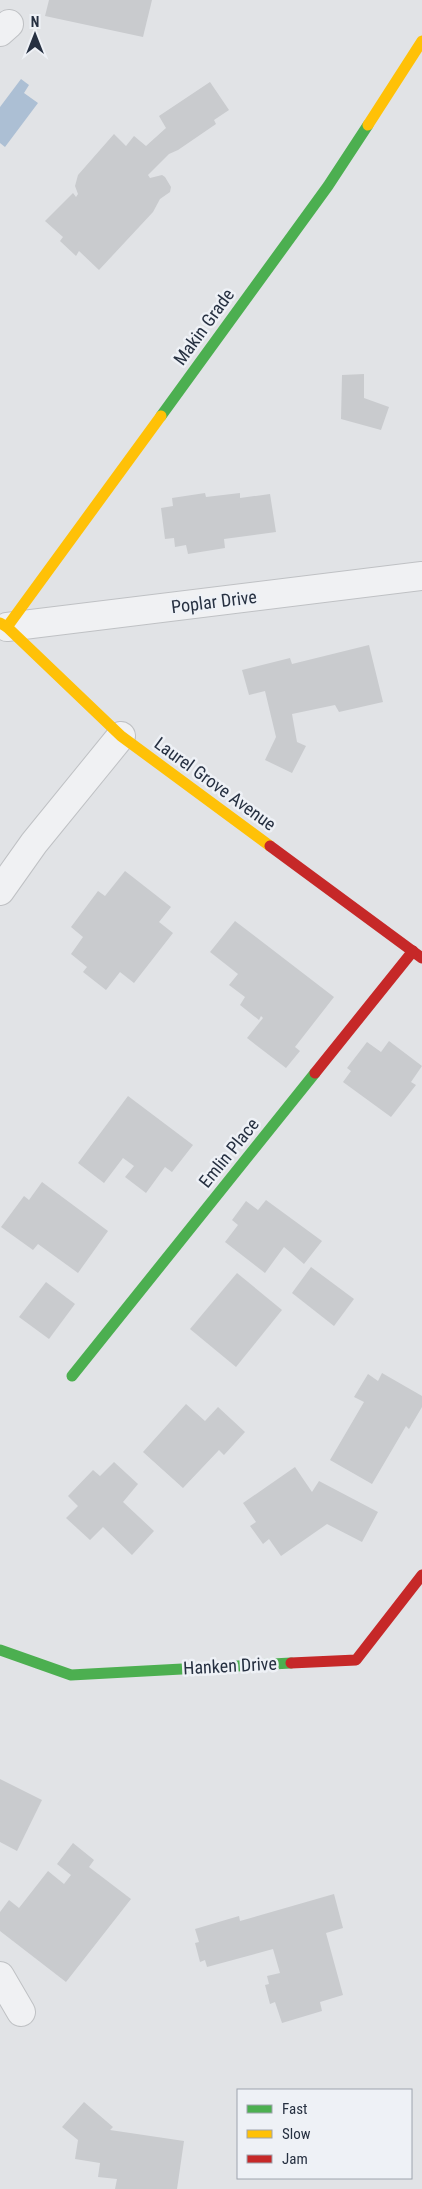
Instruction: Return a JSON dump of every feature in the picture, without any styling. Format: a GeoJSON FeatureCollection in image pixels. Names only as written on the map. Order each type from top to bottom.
{"type":"FeatureCollection","features":[{"type":"Feature","properties":{"kind":"street","name":"Makin Grade"},"geometry":{"type":"LineString","coordinates":[[3,625],[328,186],[422,41]]}},
{"type":"Feature","properties":{"kind":"street","name":"Poplar Drive"},"geometry":{"type":"LineString","coordinates":[[3,625],[422,576]]}},
{"type":"Feature","properties":{"kind":"street","name":"Laurel Grove Avenue"},"geometry":{"type":"LineString","coordinates":[[3,625],[121,736],[417,955]]}},
{"type":"Feature","properties":{"kind":"street"},"geometry":{"type":"LineString","coordinates":[[0,891],[34,843],[121,736]]}},
{"type":"Feature","properties":{"kind":"street","name":"Emlin Place"},"geometry":{"type":"LineString","coordinates":[[72,1376],[417,955]]}},
{"type":"Feature","properties":{"kind":"street","name":"Hanken Drive"},"geometry":{"type":"LineString","coordinates":[[0,1650],[71,1675],[356,1660],[422,1575]]}},
{"type":"Feature","properties":{"kind":"street"},"geometry":{"type":"LineString","coordinates":[[0,1976],[21,2012]]}},
{"type":"Feature","properties":{"kind":"water"},"geometry":{"type":"Polygon","coordinates":[[[21,79],[29,85],[24,93],[38,103],[5,147],[0,143],[0,107],[21,79]]]}},
{"type":"Feature","properties":{"kind":"building"},"geometry":{"type":"Polygon","coordinates":[[[49,0],[152,0],[143,37],[45,16],[49,0]]]}},
{"type":"Feature","properties":{"kind":"building"},"geometry":{"type":"Polygon","coordinates":[[[210,82],[229,110],[214,120],[216,124],[169,154],[148,175],[150,178],[162,175],[165,177],[171,187],[170,192],[160,199],[153,212],[99,270],[79,251],[76,256],[60,241],[63,237],[45,221],[73,193],[76,197],[78,194],[75,186],[78,175],[114,134],[126,146],[134,136],[146,146],[166,128],[159,116],[210,82]]]}},
{"type":"Feature","properties":{"kind":"building"},"geometry":{"type":"Polygon","coordinates":[[[364,374],[364,398],[389,407],[381,430],[341,419],[342,375],[364,374]]]}},
{"type":"Feature","properties":{"kind":"building"},"geometry":{"type":"Polygon","coordinates":[[[205,493],[206,497],[240,493],[240,498],[270,494],[276,532],[224,539],[225,548],[188,554],[186,545],[175,547],[174,538],[165,539],[161,508],[173,506],[172,498],[205,493]]]}},
{"type":"Feature","properties":{"kind":"building"},"geometry":{"type":"Polygon","coordinates":[[[369,645],[383,702],[339,712],[335,705],[292,714],[297,742],[306,746],[292,773],[265,760],[276,737],[265,691],[249,695],[242,670],[290,658],[292,664],[369,645]]]}},
{"type":"Feature","properties":{"kind":"building"},"geometry":{"type":"Polygon","coordinates":[[[125,871],[171,907],[159,922],[173,933],[134,983],[120,972],[106,990],[83,972],[87,967],[71,954],[83,937],[71,927],[98,891],[105,896],[125,871]]]}},
{"type":"Feature","properties":{"kind":"building"},"geometry":{"type":"Polygon","coordinates":[[[235,921],[334,997],[295,1047],[300,1051],[286,1068],[247,1038],[263,1018],[261,1016],[259,1020],[240,1005],[245,997],[229,985],[238,974],[210,952],[235,921]]]}},
{"type":"Feature","properties":{"kind":"building"},"geometry":{"type":"Polygon","coordinates":[[[389,1041],[422,1066],[411,1082],[416,1085],[391,1117],[343,1082],[351,1071],[347,1068],[367,1042],[381,1052],[389,1041]]]}},
{"type":"Feature","properties":{"kind":"building"},"geometry":{"type":"Polygon","coordinates":[[[128,1096],[193,1145],[172,1172],[165,1167],[146,1193],[125,1177],[134,1166],[123,1158],[104,1183],[78,1163],[128,1096]]]}},
{"type":"Feature","properties":{"kind":"building"},"geometry":{"type":"Polygon","coordinates":[[[42,1182],[108,1231],[78,1273],[38,1244],[33,1250],[1,1227],[24,1196],[29,1200],[42,1182]]]}},
{"type":"Feature","properties":{"kind":"building"},"geometry":{"type":"Polygon","coordinates":[[[266,1200],[322,1241],[304,1264],[284,1247],[265,1273],[225,1242],[238,1225],[232,1220],[246,1201],[258,1210],[266,1200]]]}},
{"type":"Feature","properties":{"kind":"building"},"geometry":{"type":"Polygon","coordinates":[[[311,1267],[354,1299],[334,1326],[292,1293],[311,1267]]]}},
{"type":"Feature","properties":{"kind":"building"},"geometry":{"type":"Polygon","coordinates":[[[237,1273],[282,1310],[236,1367],[190,1329],[237,1273]]]}},
{"type":"Feature","properties":{"kind":"building"},"geometry":{"type":"Polygon","coordinates":[[[46,1282],[75,1304],[49,1339],[19,1317],[46,1282]]]}},
{"type":"Feature","properties":{"kind":"building"},"geometry":{"type":"Polygon","coordinates":[[[382,1373],[422,1396],[422,1407],[409,1429],[406,1426],[372,1484],[330,1460],[364,1402],[354,1397],[368,1374],[378,1381],[382,1373]]]}},
{"type":"Feature","properties":{"kind":"building"},"geometry":{"type":"Polygon","coordinates":[[[186,1404],[205,1421],[218,1407],[245,1432],[224,1455],[219,1450],[183,1488],[143,1452],[186,1404]]]}},
{"type":"Feature","properties":{"kind":"building"},"geometry":{"type":"Polygon","coordinates":[[[114,1462],[138,1484],[123,1502],[154,1531],[132,1555],[103,1527],[90,1540],[66,1518],[78,1506],[68,1496],[93,1470],[100,1476],[114,1462]]]}},
{"type":"Feature","properties":{"kind":"building"},"geometry":{"type":"Polygon","coordinates":[[[295,1467],[312,1492],[319,1481],[378,1512],[362,1542],[327,1524],[281,1556],[269,1539],[263,1544],[250,1526],[256,1522],[243,1503],[295,1467]]]}},
{"type":"Feature","properties":{"kind":"building"},"geometry":{"type":"Polygon","coordinates":[[[0,1779],[42,1800],[17,1851],[0,1842],[0,1779]]]}},
{"type":"Feature","properties":{"kind":"building"},"geometry":{"type":"Polygon","coordinates":[[[73,1843],[94,1860],[89,1867],[131,1899],[66,1982],[0,1931],[0,1912],[9,1900],[19,1908],[48,1871],[64,1884],[71,1875],[57,1864],[73,1843]]]}},
{"type":"Feature","properties":{"kind":"building"},"geometry":{"type":"Polygon","coordinates":[[[334,1894],[343,1928],[326,1933],[343,1995],[320,2002],[322,2011],[282,2023],[275,2002],[270,2004],[265,1985],[269,1984],[267,1976],[280,1973],[273,1949],[207,1967],[205,1960],[200,1962],[195,1943],[199,1942],[195,1929],[239,1916],[240,1921],[334,1894]]]}},
{"type":"Feature","properties":{"kind":"building"},"geometry":{"type":"Polygon","coordinates":[[[84,2102],[113,2127],[110,2130],[184,2141],[177,2189],[115,2189],[117,2179],[98,2177],[100,2163],[75,2159],[78,2140],[62,2127],[84,2102]]]}},
{"type":"Feature","properties":{"kind":"traffic: fast"},"geometry":{"type":"LineString","coordinates":[[161,416],[328,186],[368,125]]}},
{"type":"Feature","properties":{"kind":"traffic: fast"},"geometry":{"type":"LineString","coordinates":[[72,1376],[315,1073]]}},
{"type":"Feature","properties":{"kind":"traffic: fast"},"geometry":{"type":"LineString","coordinates":[[0,1650],[71,1675],[291,1663]]}},
{"type":"Feature","properties":{"kind":"traffic: slow"},"geometry":{"type":"LineString","coordinates":[[368,125],[422,41]]}},
{"type":"Feature","properties":{"kind":"traffic: slow"},"geometry":{"type":"LineString","coordinates":[[7,627],[161,416]]}},
{"type":"Feature","properties":{"kind":"traffic: slow"},"geometry":{"type":"LineString","coordinates":[[0,623],[7,627],[121,736],[270,846]]}},
{"type":"Feature","properties":{"kind":"traffic: jam"},"geometry":{"type":"LineString","coordinates":[[270,846],[422,958]]}},
{"type":"Feature","properties":{"kind":"traffic: jam"},"geometry":{"type":"LineString","coordinates":[[315,1073],[413,951]]}},
{"type":"Feature","properties":{"kind":"traffic: jam"},"geometry":{"type":"LineString","coordinates":[[291,1663],[356,1660],[422,1575]]}}]}
